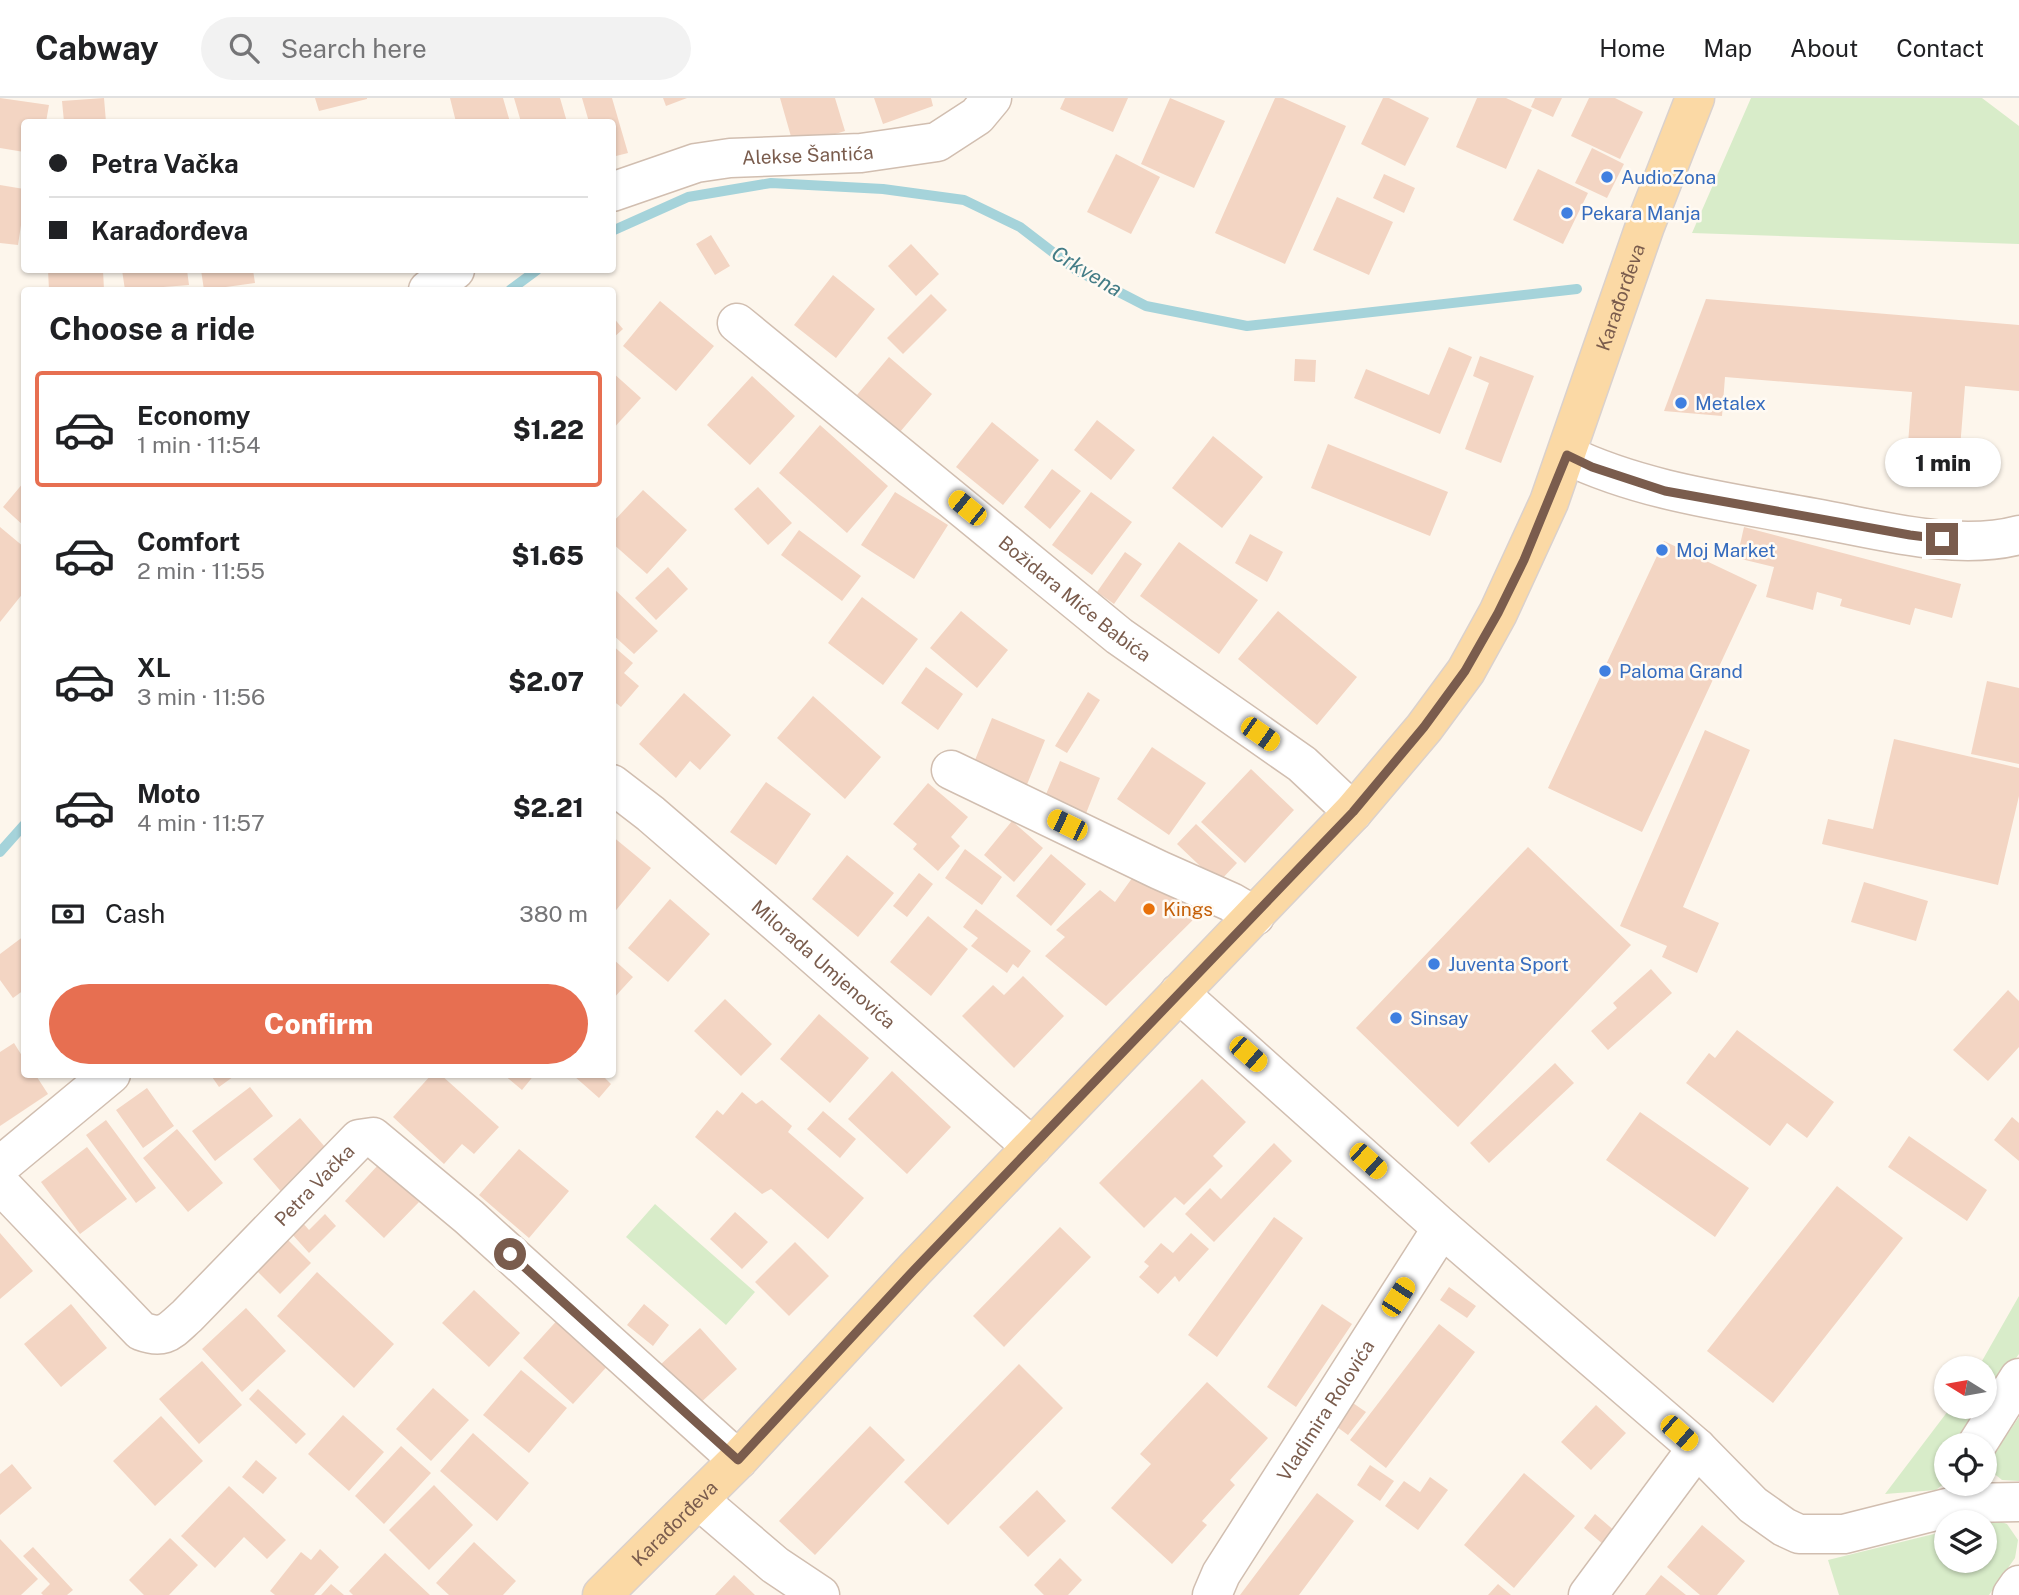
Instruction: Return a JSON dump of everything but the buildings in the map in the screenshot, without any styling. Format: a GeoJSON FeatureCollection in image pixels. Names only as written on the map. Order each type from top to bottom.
{"type":"FeatureCollection","features":[{"type":"Feature","properties":{"kind":"main road","name":"Karađorđeva"},"geometry":{"type":"LineString","coordinates":[[602,1595],[738,1460],[1032,1147],[1353,812],[1424,727],[1465,671],[1524,560],[1567,455],[1645,226],[1695,99]]}},
{"type":"Feature","properties":{"kind":"street","name":"Alekse Šantića"},"geometry":{"type":"LineString","coordinates":[[616,191],[696,163],[730,158],[861,153],[937,142],[977,116],[992,98]]}},
{"type":"Feature","properties":{"kind":"street"},"geometry":{"type":"LineString","coordinates":[[432,287],[451,273]]}},
{"type":"Feature","properties":{"kind":"street","name":"Božidara Miće Babića"},"geometry":{"type":"LineString","coordinates":[[737,323],[1119,636],[1302,764],[1353,812]]}},
{"type":"Feature","properties":{"kind":"street"},"geometry":{"type":"LineString","coordinates":[[1567,455],[1592,467],[1665,491],[1910,535],[1976,541],[2019,535]]}},
{"type":"Feature","properties":{"kind":"street"},"geometry":{"type":"LineString","coordinates":[[951,769],[1231,902],[1255,916]]}},
{"type":"Feature","properties":{"kind":"street","name":"Milorada Umjenovića"},"geometry":{"type":"LineString","coordinates":[[616,787],[791,935],[1032,1147]]}},
{"type":"Feature","properties":{"kind":"street"},"geometry":{"type":"LineString","coordinates":[[1179,993],[1443,1228],[1697,1448],[1760,1511],[1784,1527],[1799,1534],[1844,1534],[1959,1496]]}},
{"type":"Feature","properties":{"kind":"street"},"geometry":{"type":"LineString","coordinates":[[0,1166],[106,1078]]}},
{"type":"Feature","properties":{"kind":"street","name":"Petra Vačka"},"geometry":{"type":"LineString","coordinates":[[0,1184],[141,1331],[154,1336],[167,1334],[187,1316],[359,1139],[373,1137],[469,1217],[738,1460]]}},
{"type":"Feature","properties":{"kind":"street","name":"Vladimira Rolovića"},"geometry":{"type":"LineString","coordinates":[[1212,1595],[1221,1574],[1443,1228]]}},
{"type":"Feature","properties":{"kind":"street"},"geometry":{"type":"LineString","coordinates":[[1984,1433],[2019,1378]]}},
{"type":"Feature","properties":{"kind":"street"},"geometry":{"type":"LineString","coordinates":[[1588,1595],[1697,1448]]}},
{"type":"Feature","properties":{"kind":"street"},"geometry":{"type":"LineString","coordinates":[[1978,1496],[2019,1502]]}},
{"type":"Feature","properties":{"kind":"street"},"geometry":{"type":"LineString","coordinates":[[699,1500],[775,1565],[820,1595]]}},
{"type":"Feature","properties":{"kind":"street"},"geometry":{"type":"LineString","coordinates":[[2012,1595],[2019,1586]]}},
{"type":"Feature","properties":{"kind":"green space"},"geometry":{"type":"Polygon","coordinates":[[[1751,98],[1982,98],[2019,126],[2019,244],[1692,233],[1751,98]]]}},
{"type":"Feature","properties":{"kind":"green space"},"geometry":{"type":"Polygon","coordinates":[[[655,1204],[755,1292],[726,1325],[626,1237],[655,1204]]]}},
{"type":"Feature","properties":{"kind":"green space"},"geometry":{"type":"Polygon","coordinates":[[[2019,1296],[2019,1354],[1997,1384],[1997,1356],[1985,1356],[2019,1296]]]}},
{"type":"Feature","properties":{"kind":"green space"},"geometry":{"type":"Polygon","coordinates":[[[2019,1417],[2019,1481],[2002,1480],[1997,1476],[1997,1450],[2019,1417]]]}},
{"type":"Feature","properties":{"kind":"green space"},"geometry":{"type":"Polygon","coordinates":[[[1942,1419],[1971,1419],[1961,1433],[1934,1433],[1934,1490],[1885,1494],[1942,1419]]]}},
{"type":"Feature","properties":{"kind":"green space"},"geometry":{"type":"Polygon","coordinates":[[[1997,1520],[2007,1524],[2018,1540],[2015,1558],[1989,1595],[1839,1595],[1828,1560],[1934,1534],[1934,1573],[1997,1573],[1997,1520]]]}},
{"type":"Feature","properties":{"kind":"waterway","name":"Crkvena"},"geometry":{"type":"LineString","coordinates":[[616,229],[688,197],[771,183],[883,189],[964,200],[1020,227],[1076,270],[1146,306],[1247,326],[1577,289]]}},
{"type":"Feature","properties":{"kind":"waterway","name":"Crkvena"},"geometry":{"type":"LineString","coordinates":[[514,287],[533,273]]}},
{"type":"Feature","properties":{"kind":"waterway","name":"Crkvena"},"geometry":{"type":"LineString","coordinates":[[0,852],[21,828]]}},
{"type":"Feature","properties":{"kind":"place","name":"AudioZona"},"geometry":{"type":"Point","coordinates":[1607,177]}},
{"type":"Feature","properties":{"kind":"place","name":"Pekara Manja"},"geometry":{"type":"Point","coordinates":[1567,213]}},
{"type":"Feature","properties":{"kind":"place","name":"Metalex"},"geometry":{"type":"Point","coordinates":[1681,403]}},
{"type":"Feature","properties":{"kind":"place","name":"Moj Market"},"geometry":{"type":"Point","coordinates":[1662,550]}},
{"type":"Feature","properties":{"kind":"place","name":"Paloma Grand"},"geometry":{"type":"Point","coordinates":[1605,671]}},
{"type":"Feature","properties":{"kind":"place","name":"Kings"},"geometry":{"type":"Point","coordinates":[1149,909]}},
{"type":"Feature","properties":{"kind":"place","name":"Juventa Sport"},"geometry":{"type":"Point","coordinates":[1434,964]}},
{"type":"Feature","properties":{"kind":"place","name":"Sinsay"},"geometry":{"type":"Point","coordinates":[1396,1018]}},
{"type":"Feature","properties":{"kind":"route"},"geometry":{"type":"LineString","coordinates":[[510,1254],[738,1460],[914,1270],[1353,812],[1424,727],[1465,671],[1498,613],[1524,560],[1567,455],[1592,467],[1665,491],[1942,539]]}}]}
